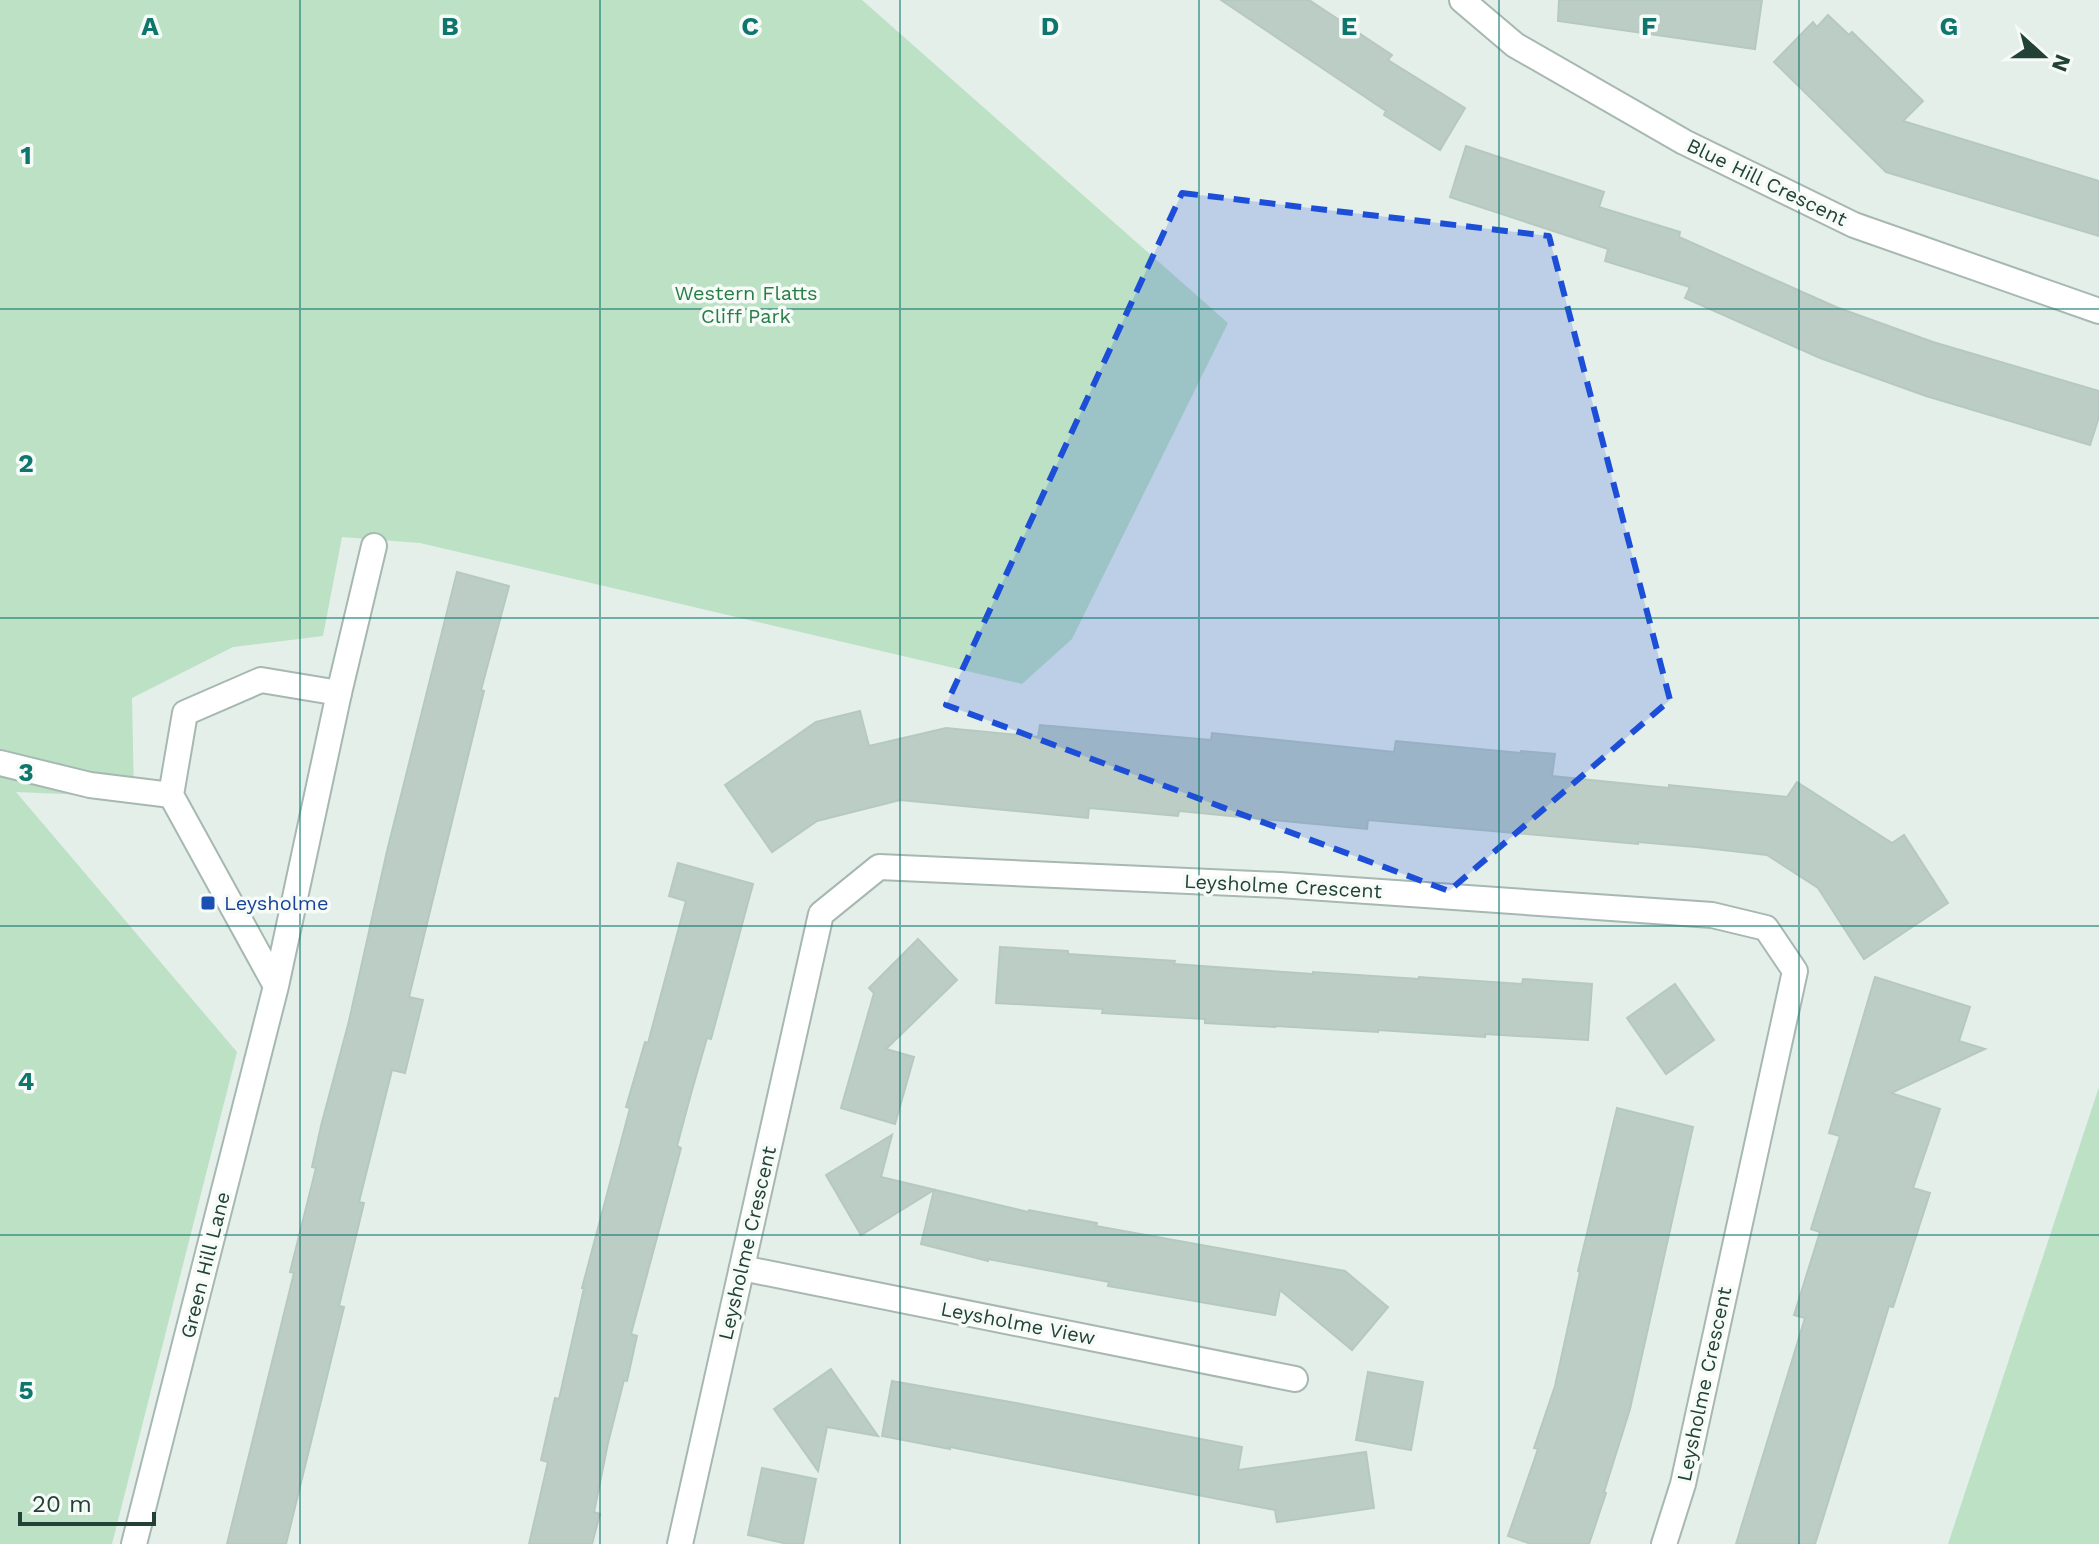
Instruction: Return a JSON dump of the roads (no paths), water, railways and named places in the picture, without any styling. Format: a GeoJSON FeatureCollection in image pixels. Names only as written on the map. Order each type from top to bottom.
{"type":"FeatureCollection","features":[{"type":"Feature","properties":{"kind":"street","name":"Blue Hill Crescent"},"geometry":{"type":"LineString","coordinates":[[1462,0],[1515,45],[1698,149],[1854,225],[2099,311]]}},
{"type":"Feature","properties":{"kind":"street","name":"Green Hill Lane"},"geometry":{"type":"LineString","coordinates":[[134,1544],[276,986],[374,546]]}},
{"type":"Feature","properties":{"kind":"street"},"geometry":{"type":"LineString","coordinates":[[276,986],[171,795],[185,713],[261,680],[339,693]]}},
{"type":"Feature","properties":{"kind":"street"},"geometry":{"type":"LineString","coordinates":[[0,763],[90,785],[171,795]]}},
{"type":"Feature","properties":{"kind":"street","name":"Leysholme Crescent"},"geometry":{"type":"LineString","coordinates":[[680,1544],[821,914],[879,867],[1311,887],[1712,915],[1766,928],[1795,971],[1683,1484],[1664,1544]]}},
{"type":"Feature","properties":{"kind":"street","name":"Leysholme View"},"geometry":{"type":"LineString","coordinates":[[742,1268],[1295,1379]]}},
{"type":"Feature","properties":{"kind":"place","name":"Leysholme"},"geometry":{"type":"Point","coordinates":[208,903]}},
{"type":"Feature","properties":{"kind":"park label","name":"Western Flatts Cliff Park"},"geometry":{"type":"Point","coordinates":[746,304]}}]}
